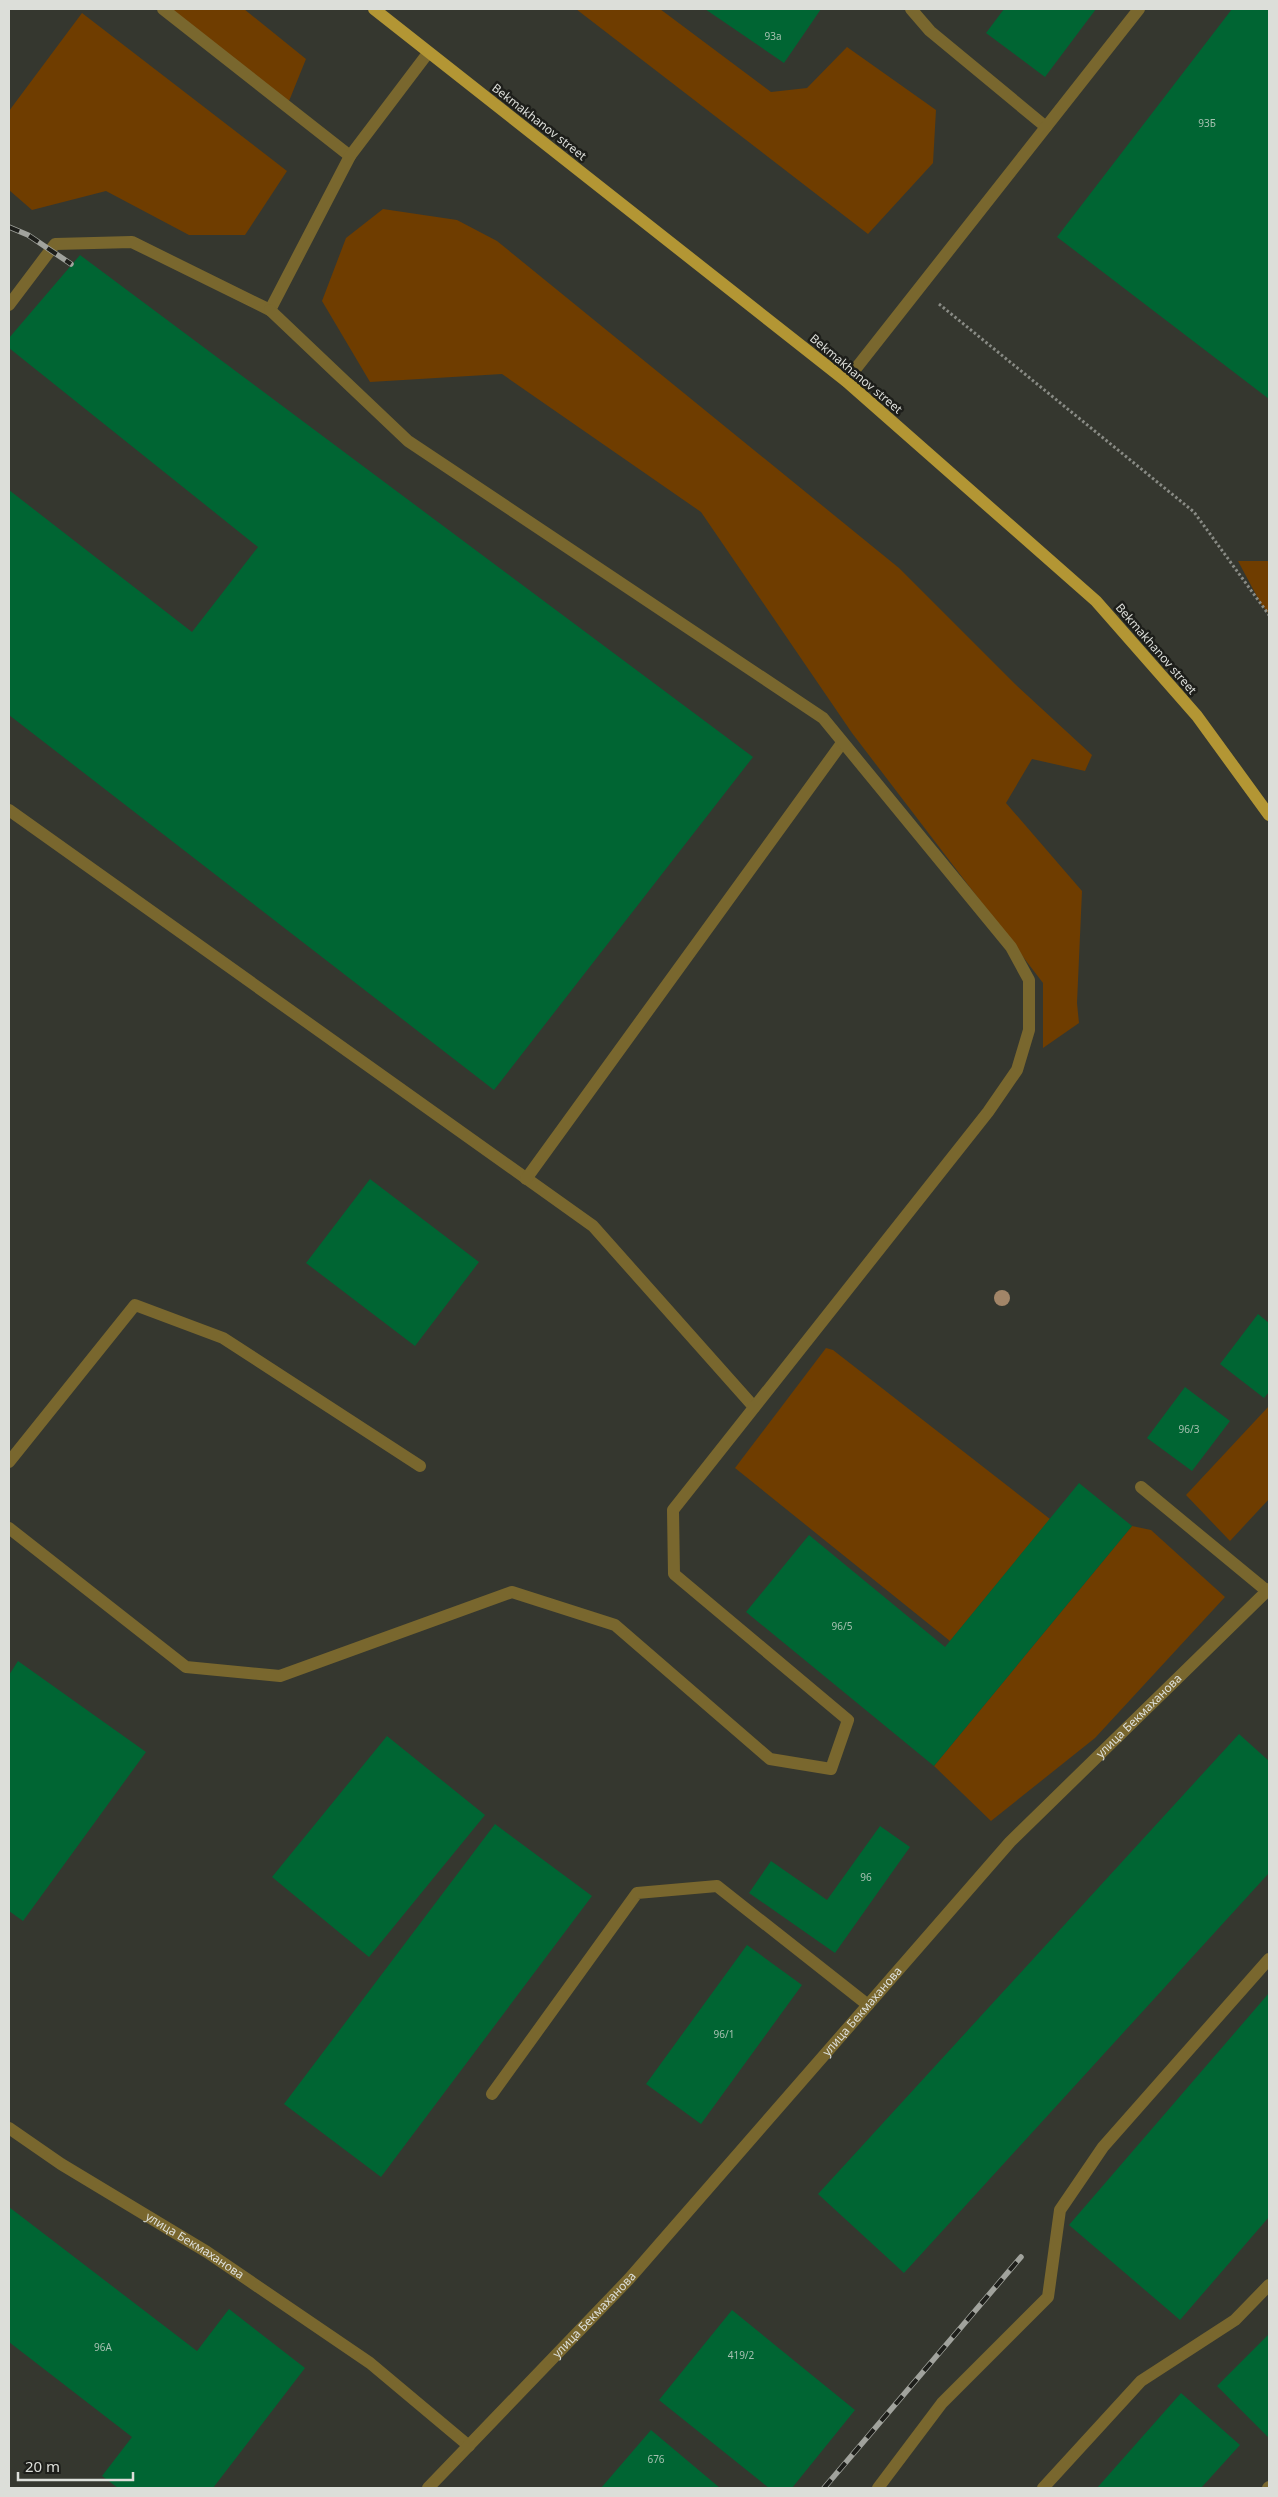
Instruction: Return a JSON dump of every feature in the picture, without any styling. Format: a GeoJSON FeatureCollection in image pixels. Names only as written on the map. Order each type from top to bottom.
{"type":"FeatureCollection","features":[{"type":"Feature","properties":{"kind":"main road","name":"Bekmakhanov street"},"geometry":{"type":"LineString","coordinates":[[374,9],[846,381],[1096,601],[1197,716],[1269,815]]}},
{"type":"Feature","properties":{"kind":"street"},"geometry":{"type":"LineString","coordinates":[[163,9],[350,156]]}},
{"type":"Feature","properties":{"kind":"street"},"geometry":{"type":"LineString","coordinates":[[911,9],[930,31],[1046,127]]}},
{"type":"Feature","properties":{"kind":"street"},"geometry":{"type":"LineString","coordinates":[[846,381],[1139,9]]}},
{"type":"Feature","properties":{"kind":"street"},"geometry":{"type":"LineString","coordinates":[[270,310],[350,156],[428,53]]}},
{"type":"Feature","properties":{"kind":"street"},"geometry":{"type":"LineString","coordinates":[[9,305],[55,244],[132,242],[270,310],[408,441],[822,718],[1011,947],[1029,980],[1029,1030],[1017,1070],[988,1112],[673,1510],[674,1574],[848,1720],[831,1769],[770,1759],[615,1625],[512,1592],[280,1676],[186,1667],[9,1528]]}},
{"type":"Feature","properties":{"kind":"street"},"geometry":{"type":"LineString","coordinates":[[526,1179],[842,743]]}},
{"type":"Feature","properties":{"kind":"street"},"geometry":{"type":"LineString","coordinates":[[9,810],[593,1226],[754,1407]]}},
{"type":"Feature","properties":{"kind":"street"},"geometry":{"type":"LineString","coordinates":[[9,1462],[135,1304],[223,1338],[420,1466]]}},
{"type":"Feature","properties":{"kind":"street"},"geometry":{"type":"LineString","coordinates":[[1141,1486],[1268,1590]]}},
{"type":"Feature","properties":{"kind":"street","name":"улица Бекмаханова"},"geometry":{"type":"LineString","coordinates":[[428,2488],[629,2279],[1010,1842],[1268,1590]]}},
{"type":"Feature","properties":{"kind":"street"},"geometry":{"type":"LineString","coordinates":[[492,2094],[637,1893],[717,1886],[868,2005]]}},
{"type":"Feature","properties":{"kind":"street"},"geometry":{"type":"LineString","coordinates":[[878,2488],[942,2403],[1048,2297],[1060,2210],[1103,2147],[1269,1959]]}},
{"type":"Feature","properties":{"kind":"street","name":"улица Бекмаханова"},"geometry":{"type":"LineString","coordinates":[[9,2128],[60,2164],[206,2252],[370,2362],[469,2446]]}},
{"type":"Feature","properties":{"kind":"street"},"geometry":{"type":"LineString","coordinates":[[1043,2488],[1141,2381],[1235,2320],[1269,2285]]}},
{"type":"Feature","properties":{"kind":"path"},"geometry":{"type":"LineString","coordinates":[[919,288],[1194,512],[1269,615]]}},
{"type":"Feature","properties":{"kind":"shaded area"},"geometry":{"type":"Polygon","coordinates":[[[163,9],[244,9],[306,59],[287,106],[163,9]]]}},
{"type":"Feature","properties":{"kind":"shaded area"},"geometry":{"type":"Polygon","coordinates":[[[576,9],[660,9],[771,92],[807,88],[847,47],[936,110],[933,163],[868,234],[576,9]]]}},
{"type":"Feature","properties":{"kind":"shaded area"},"geometry":{"type":"Polygon","coordinates":[[[82,13],[287,171],[245,235],[189,235],[106,191],[32,210],[9,190],[9,111],[82,13]]]}},
{"type":"Feature","properties":{"kind":"shaded area"},"geometry":{"type":"Polygon","coordinates":[[[383,209],[457,220],[497,241],[899,568],[1015,684],[1092,755],[1085,771],[1032,759],[1006,803],[1082,891],[1077,1003],[1079,1023],[1043,1048],[1043,983],[852,733],[701,512],[502,374],[370,382],[322,301],[346,238],[383,209]]]}},
{"type":"Feature","properties":{"kind":"shaded area"},"geometry":{"type":"Polygon","coordinates":[[[1238,561],[1269,561],[1269,614],[1261,604],[1238,561]]]}},
{"type":"Feature","properties":{"kind":"shaded area"},"geometry":{"type":"Polygon","coordinates":[[[826,1348],[833,1350],[1050,1519],[950,1641],[735,1468],[826,1348]]]}},
{"type":"Feature","properties":{"kind":"shaded area"},"geometry":{"type":"Polygon","coordinates":[[[1269,1406],[1269,1499],[1230,1541],[1186,1495],[1269,1406]]]}},
{"type":"Feature","properties":{"kind":"shaded area"},"geometry":{"type":"Polygon","coordinates":[[[1132,1526],[1151,1530],[1225,1597],[1095,1738],[991,1821],[934,1766],[1132,1526]]]}},
{"type":"Feature","properties":{"kind":"building"},"geometry":{"type":"Polygon","coordinates":[[[705,9],[821,9],[784,63],[705,9]]]}},
{"type":"Feature","properties":{"kind":"building"},"geometry":{"type":"Polygon","coordinates":[[[1004,9],[1096,9],[1045,77],[986,33],[1004,9]]]}},
{"type":"Feature","properties":{"kind":"building"},"geometry":{"type":"Polygon","coordinates":[[[1232,9],[1269,9],[1269,399],[1057,237],[1232,9]]]}},
{"type":"Feature","properties":{"kind":"building"},"geometry":{"type":"Polygon","coordinates":[[[80,255],[753,757],[494,1090],[9,715],[9,490],[192,632],[258,547],[9,348],[9,338],[80,255]]]}},
{"type":"Feature","properties":{"kind":"building"},"geometry":{"type":"Polygon","coordinates":[[[370,1179],[479,1262],[415,1346],[306,1263],[370,1179]]]}},
{"type":"Feature","properties":{"kind":"building"},"geometry":{"type":"Polygon","coordinates":[[[1258,1314],[1269,1323],[1269,1392],[1264,1398],[1220,1364],[1258,1314]]]}},
{"type":"Feature","properties":{"kind":"building"},"geometry":{"type":"Polygon","coordinates":[[[1185,1387],[1230,1421],[1192,1471],[1147,1438],[1185,1387]]]}},
{"type":"Feature","properties":{"kind":"building"},"geometry":{"type":"Polygon","coordinates":[[[1079,1483],[1132,1526],[934,1766],[746,1612],[809,1535],[945,1647],[1079,1483]]]}},
{"type":"Feature","properties":{"kind":"building"},"geometry":{"type":"Polygon","coordinates":[[[18,1661],[146,1752],[23,1921],[9,1911],[9,1675],[18,1661]]]}},
{"type":"Feature","properties":{"kind":"building"},"geometry":{"type":"Polygon","coordinates":[[[1239,1734],[1269,1761],[1269,1873],[904,2273],[818,2194],[1239,1734]]]}},
{"type":"Feature","properties":{"kind":"building"},"geometry":{"type":"Polygon","coordinates":[[[387,1736],[485,1815],[369,1957],[272,1877],[387,1736]]]}},
{"type":"Feature","properties":{"kind":"building"},"geometry":{"type":"Polygon","coordinates":[[[495,1824],[592,1896],[381,2177],[284,2104],[495,1824]]]}},
{"type":"Feature","properties":{"kind":"building"},"geometry":{"type":"Polygon","coordinates":[[[880,1826],[910,1847],[835,1953],[749,1893],[771,1861],[827,1900],[880,1826]]]}},
{"type":"Feature","properties":{"kind":"building"},"geometry":{"type":"Polygon","coordinates":[[[747,1945],[802,1985],[701,2124],[646,2084],[747,1945]]]}},
{"type":"Feature","properties":{"kind":"building"},"geometry":{"type":"Polygon","coordinates":[[[1269,1993],[1269,2217],[1180,2320],[1069,2225],[1269,1993]]]}},
{"type":"Feature","properties":{"kind":"building"},"geometry":{"type":"Polygon","coordinates":[[[9,2207],[197,2351],[229,2309],[305,2368],[213,2488],[118,2488],[102,2476],[132,2437],[9,2342],[9,2207]]]}},
{"type":"Feature","properties":{"kind":"building"},"geometry":{"type":"Polygon","coordinates":[[[732,2310],[855,2410],[792,2488],[769,2488],[659,2400],[732,2310]]]}},
{"type":"Feature","properties":{"kind":"building"},"geometry":{"type":"Polygon","coordinates":[[[1269,2334],[1269,2438],[1217,2386],[1269,2334]]]}},
{"type":"Feature","properties":{"kind":"building"},"geometry":{"type":"Polygon","coordinates":[[[1181,2393],[1240,2445],[1201,2488],[1097,2488],[1181,2393]]]}},
{"type":"Feature","properties":{"kind":"building"},"geometry":{"type":"Polygon","coordinates":[[[651,2430],[720,2488],[601,2488],[651,2430]]]}},
{"type":"Feature","properties":{"kind":"railway"},"geometry":{"type":"LineString","coordinates":[[9,227],[28,235],[71,264]]}},
{"type":"Feature","properties":{"kind":"railway"},"geometry":{"type":"LineString","coordinates":[[824,2488],[1021,2257]]}}]}
